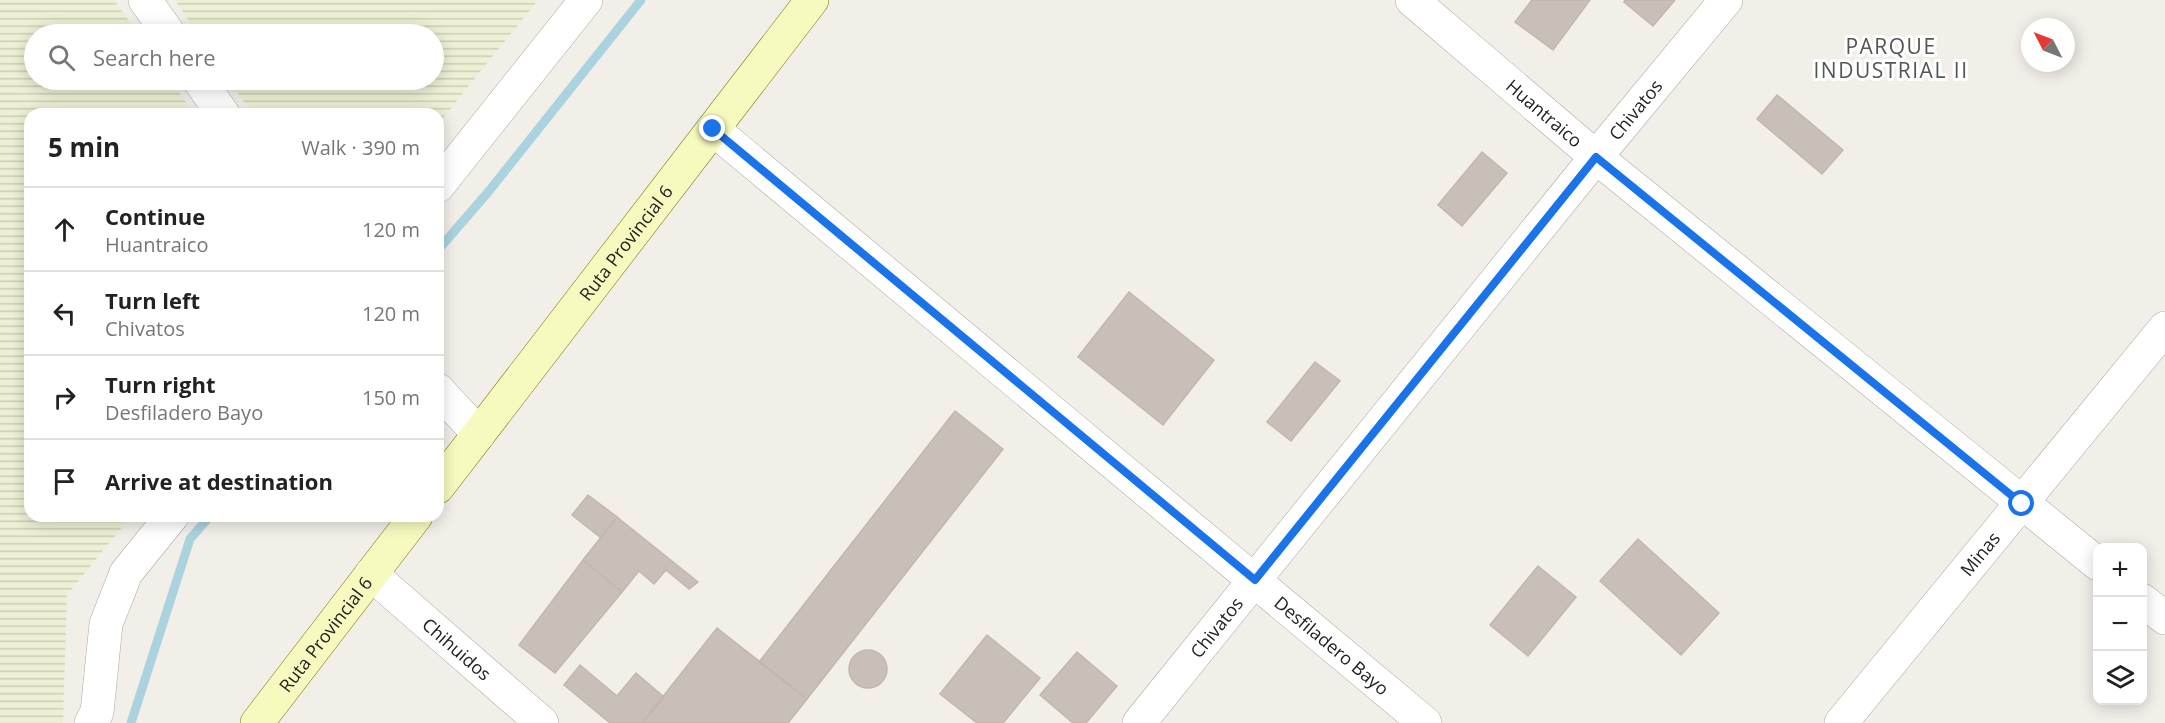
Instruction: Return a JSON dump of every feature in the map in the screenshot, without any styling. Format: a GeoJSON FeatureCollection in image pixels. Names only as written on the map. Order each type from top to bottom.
{"type":"FeatureCollection","features":[{"type":"Feature","properties":{"kind":"main road","name":"Ruta Provincial 6"},"geometry":{"type":"LineString","coordinates":[[444,479],[812,0]]}},
{"type":"Feature","properties":{"kind":"main road","name":"Ruta Provincial 6"},"geometry":{"type":"LineString","coordinates":[[257,723],[411,522]]}},
{"type":"Feature","properties":{"kind":"street"},"geometry":{"type":"LineString","coordinates":[[145,0],[161,24]]}},
{"type":"Feature","properties":{"kind":"street"},"geometry":{"type":"LineString","coordinates":[[444,178],[586,0]]}},
{"type":"Feature","properties":{"kind":"street","name":"Huantraico"},"geometry":{"type":"LineString","coordinates":[[1412,0],[1596,157],[2093,561]]}},
{"type":"Feature","properties":{"kind":"street","name":"Chivatos"},"geometry":{"type":"LineString","coordinates":[[1139,723],[1596,157],[1726,0]]}},
{"type":"Feature","properties":{"kind":"street"},"geometry":{"type":"LineString","coordinates":[[206,90],[219,108]]}},
{"type":"Feature","properties":{"kind":"street","name":"Desfiladero Bayo"},"geometry":{"type":"LineString","coordinates":[[713,129],[1425,723]]}},
{"type":"Feature","properties":{"kind":"street","name":"Minas"},"geometry":{"type":"LineString","coordinates":[[1841,723],[2165,328]]}},
{"type":"Feature","properties":{"kind":"street"},"geometry":{"type":"LineString","coordinates":[[444,396],[479,434]]}},
{"type":"Feature","properties":{"kind":"street"},"geometry":{"type":"LineString","coordinates":[[91,723],[97,712],[106,624],[126,573],[167,522]]}},
{"type":"Feature","properties":{"kind":"street","name":"Chihuidos"},"geometry":{"type":"LineString","coordinates":[[371,574],[542,723]]}},
{"type":"Feature","properties":{"kind":"street"},"geometry":{"type":"LineString","coordinates":[[2147,604],[2165,618]]}},
{"type":"Feature","properties":{"kind":"green space"},"geometry":{"type":"Polygon","coordinates":[[[0,0],[114,0],[131,24],[24,24],[24,90],[177,90],[191,108],[24,108],[24,522],[126,522],[67,595],[63,723],[0,723],[0,0]]]}},
{"type":"Feature","properties":{"kind":"green space"},"geometry":{"type":"Polygon","coordinates":[[[175,0],[538,0],[444,117],[444,108],[248,108],[236,90],[444,90],[444,24],[191,24],[175,0]]]}},
{"type":"Feature","properties":{"kind":"building"},"geometry":{"type":"Polygon","coordinates":[[[1532,0],[1590,0],[1553,50],[1515,22],[1532,0]]]}},
{"type":"Feature","properties":{"kind":"building"},"geometry":{"type":"Polygon","coordinates":[[[1625,0],[1675,0],[1653,26],[1624,2],[1625,0]]]}},
{"type":"Feature","properties":{"kind":"building"},"geometry":{"type":"Polygon","coordinates":[[[1777,95],[1843,150],[1822,174],[1757,119],[1777,95]]]}},
{"type":"Feature","properties":{"kind":"building"},"geometry":{"type":"Polygon","coordinates":[[[1482,152],[1507,173],[1462,226],[1438,205],[1482,152]]]}},
{"type":"Feature","properties":{"kind":"building"},"geometry":{"type":"Polygon","coordinates":[[[1129,292],[1214,360],[1163,425],[1078,357],[1129,292]]]}},
{"type":"Feature","properties":{"kind":"building"},"geometry":{"type":"Polygon","coordinates":[[[1315,362],[1340,381],[1291,441],[1267,422],[1315,362]]]}},
{"type":"Feature","properties":{"kind":"building"},"geometry":{"type":"Polygon","coordinates":[[[955,411],[1003,449],[807,699],[759,662],[955,411]]]}},
{"type":"Feature","properties":{"kind":"building"},"geometry":{"type":"Polygon","coordinates":[[[588,495],[617,517],[601,538],[572,515],[588,495]]]}},
{"type":"Feature","properties":{"kind":"building"},"geometry":{"type":"Polygon","coordinates":[[[617,517],[698,582],[689,589],[666,570],[654,584],[639,571],[622,592],[583,560],[617,517]]]}},
{"type":"Feature","properties":{"kind":"building"},"geometry":{"type":"Polygon","coordinates":[[[1638,539],[1719,613],[1681,655],[1600,581],[1638,539]]]}},
{"type":"Feature","properties":{"kind":"building"},"geometry":{"type":"Polygon","coordinates":[[[583,560],[622,592],[555,673],[519,645],[583,560]]]}},
{"type":"Feature","properties":{"kind":"building"},"geometry":{"type":"Polygon","coordinates":[[[1538,566],[1576,597],[1528,656],[1490,625],[1538,566]]]}},
{"type":"Feature","properties":{"kind":"building"},"geometry":{"type":"Polygon","coordinates":[[[717,628],[807,699],[788,723],[642,723],[717,628]]]}},
{"type":"Feature","properties":{"kind":"building"},"geometry":{"type":"Polygon","coordinates":[[[987,635],[1040,678],[1003,723],[977,723],[940,694],[987,635]]]}},
{"type":"Feature","properties":{"kind":"building"},"geometry":{"type":"Polygon","coordinates":[[[868,650],[882,655],[887,669],[882,683],[868,688],[854,683],[849,669],[854,655],[868,650]]]}},
{"type":"Feature","properties":{"kind":"building"},"geometry":{"type":"Polygon","coordinates":[[[1077,652],[1117,686],[1086,723],[1073,723],[1040,695],[1077,652]]]}},
{"type":"Feature","properties":{"kind":"building"},"geometry":{"type":"Polygon","coordinates":[[[580,665],[617,696],[636,673],[664,697],[642,723],[610,723],[564,685],[580,665]]]}},
{"type":"Feature","properties":{"kind":"waterway"},"geometry":{"type":"LineString","coordinates":[[444,243],[489,191],[641,0]]}},
{"type":"Feature","properties":{"kind":"waterway"},"geometry":{"type":"LineString","coordinates":[[131,723],[190,539],[205,522]]}},
{"type":"Feature","properties":{"kind":"district","name":"PARQUE INDUSTRIAL II"},"geometry":{"type":"Point","coordinates":[1891,58]}},
{"type":"Feature","properties":{"kind":"route"},"geometry":{"type":"LineString","coordinates":[[713,129],[1255,580],[1596,157],[2022,504]]}}]}
